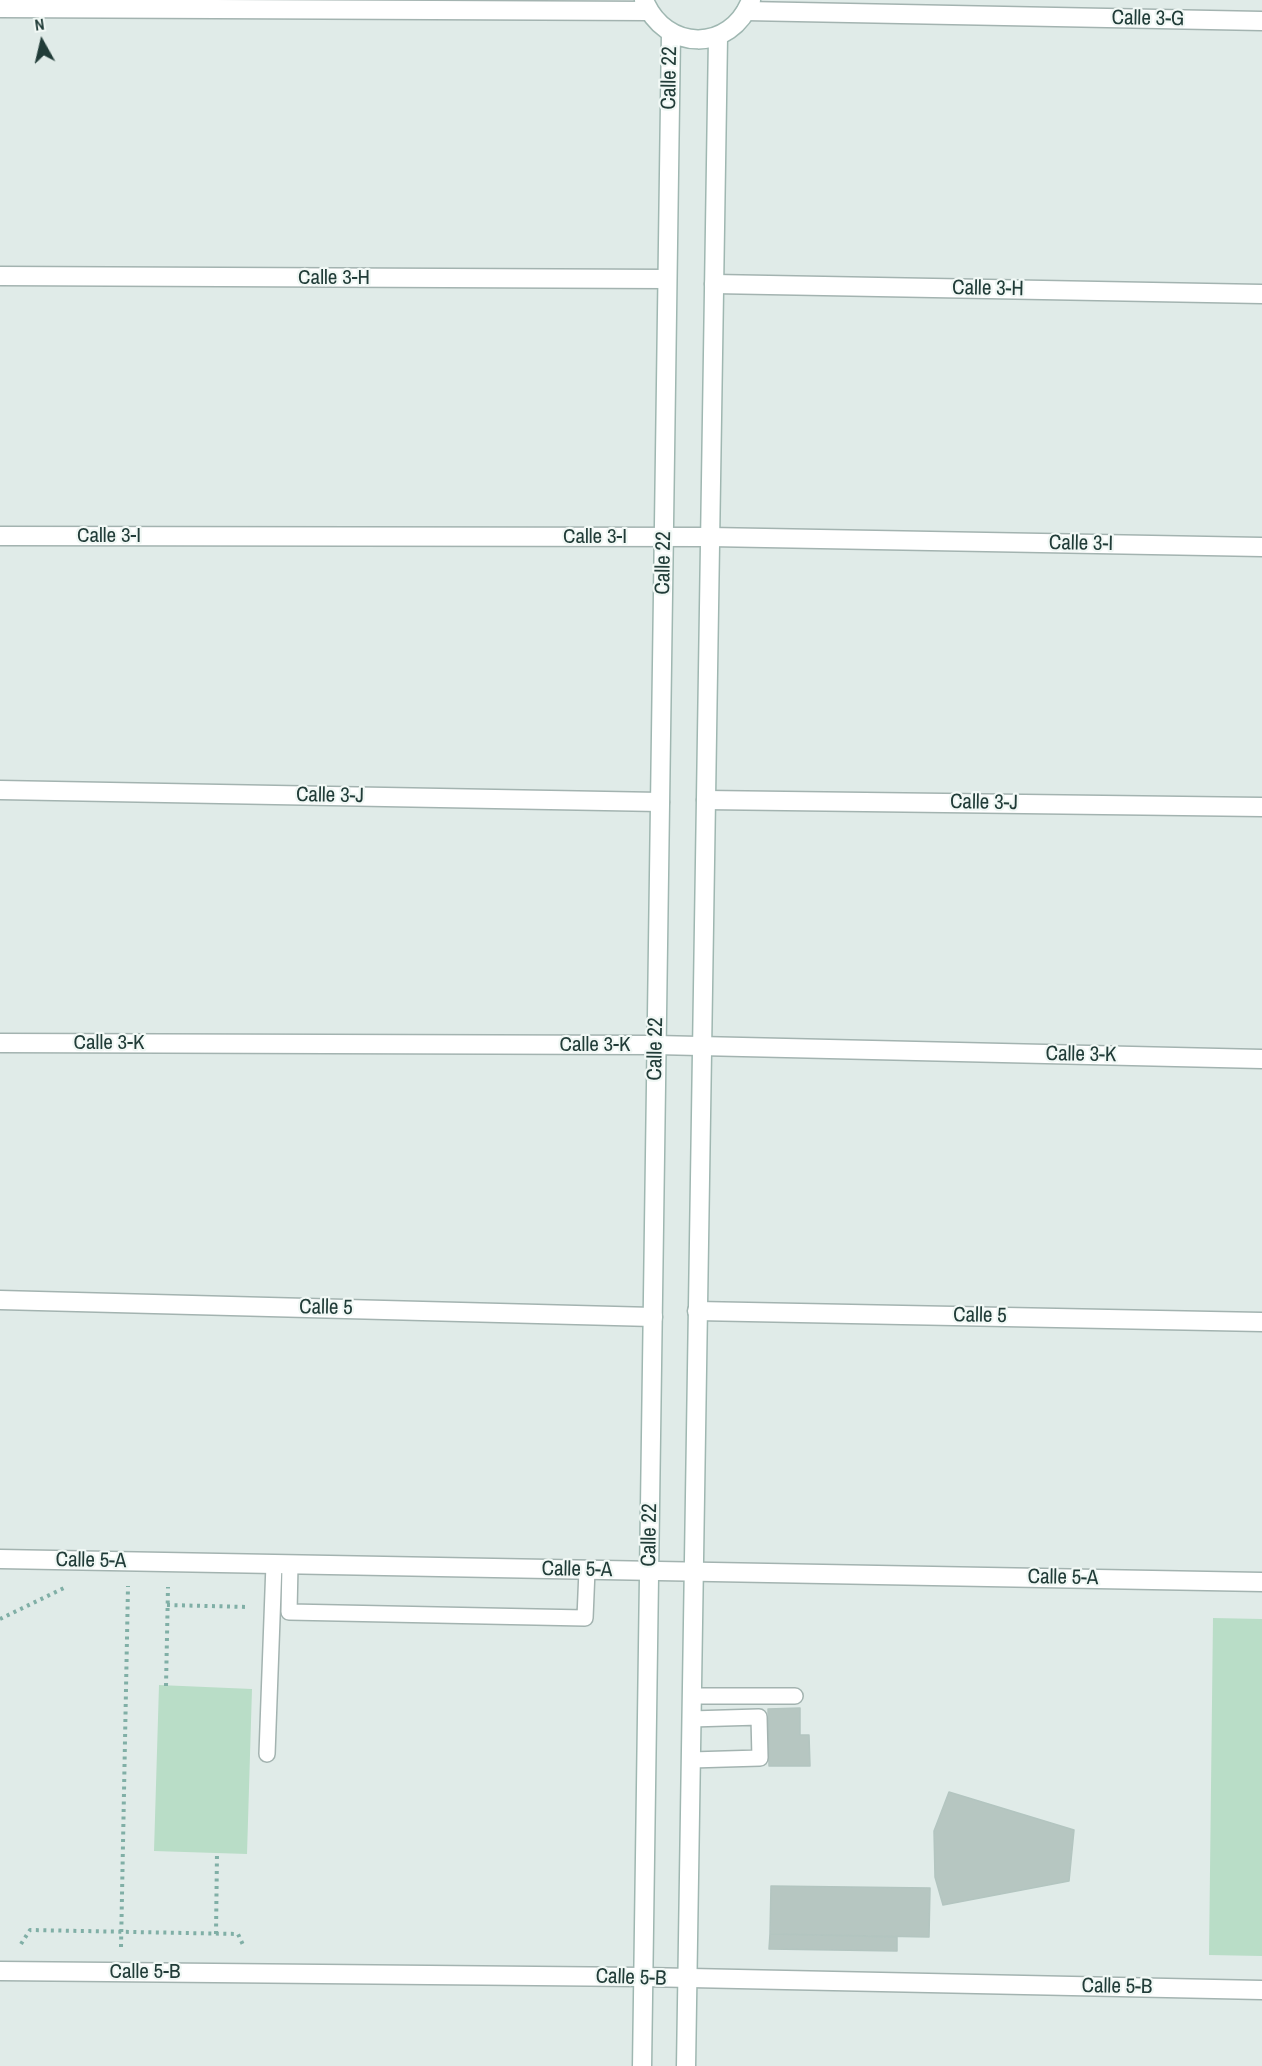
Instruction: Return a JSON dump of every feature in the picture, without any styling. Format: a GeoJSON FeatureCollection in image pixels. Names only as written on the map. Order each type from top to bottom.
{"type":"FeatureCollection","features":[{"type":"Feature","properties":{"kind":"street"},"geometry":{"type":"LineString","coordinates":[[0,8],[646,6],[671,33],[687,39],[718,37],[740,21],[749,6]]}},
{"type":"Feature","properties":{"kind":"street","name":"Calle 3-G"},"geometry":{"type":"LineString","coordinates":[[749,6],[1262,21]]}},
{"type":"Feature","properties":{"kind":"street","name":"Calle 22"},"geometry":{"type":"LineString","coordinates":[[642,2066],[671,33]]}},
{"type":"Feature","properties":{"kind":"street","name":"Calle 22"},"geometry":{"type":"LineString","coordinates":[[686,2066],[718,37]]}},
{"type":"Feature","properties":{"kind":"street","name":"Calle 3-H"},"geometry":{"type":"LineString","coordinates":[[0,276],[668,279]]}},
{"type":"Feature","properties":{"kind":"street","name":"Calle 3-H"},"geometry":{"type":"LineString","coordinates":[[714,284],[1262,294]]}},
{"type":"Feature","properties":{"kind":"street","name":"Calle 3-I"},"geometry":{"type":"LineString","coordinates":[[0,536],[710,537],[1262,547]]}},
{"type":"Feature","properties":{"kind":"street","name":"Calle 3-J"},"geometry":{"type":"LineString","coordinates":[[0,790],[660,802]]}},
{"type":"Feature","properties":{"kind":"street","name":"Calle 3-J"},"geometry":{"type":"LineString","coordinates":[[706,800],[1262,807]]}},
{"type":"Feature","properties":{"kind":"street","name":"Calle 3-K"},"geometry":{"type":"LineString","coordinates":[[0,1043],[656,1045],[1262,1059]]}},
{"type":"Feature","properties":{"kind":"street","name":"Calle 5"},"geometry":{"type":"LineString","coordinates":[[0,1300],[653,1317]]}},
{"type":"Feature","properties":{"kind":"street","name":"Calle 5"},"geometry":{"type":"LineString","coordinates":[[698,1311],[1262,1322]]}},
{"type":"Feature","properties":{"kind":"street","name":"Calle 5-A"},"geometry":{"type":"LineString","coordinates":[[0,1559],[1262,1582]]}},
{"type":"Feature","properties":{"kind":"street","name":"Calle 5-B"},"geometry":{"type":"LineString","coordinates":[[0,1971],[643,1977],[687,1980],[1262,1990]]}},
{"type":"Feature","properties":{"kind":"lane"},"geometry":{"type":"LineString","coordinates":[[282,1564],[289,1612],[573,1618],[585,1618],[586,1570]]}},
{"type":"Feature","properties":{"kind":"lane"},"geometry":{"type":"LineString","coordinates":[[267,1754],[272,1608],[282,1564]]}},
{"type":"Feature","properties":{"kind":"lane"},"geometry":{"type":"LineString","coordinates":[[691,1696],[795,1696]]}},
{"type":"Feature","properties":{"kind":"lane"},"geometry":{"type":"LineString","coordinates":[[691,1719],[759,1717],[760,1758],[691,1760]]}},
{"type":"Feature","properties":{"kind":"path"},"geometry":{"type":"LineString","coordinates":[[0,1619],[73,1584]]}},
{"type":"Feature","properties":{"kind":"path"},"geometry":{"type":"LineString","coordinates":[[121,1948],[128,1585]]}},
{"type":"Feature","properties":{"kind":"path"},"geometry":{"type":"LineString","coordinates":[[166,1686],[168,1586]]}},
{"type":"Feature","properties":{"kind":"path"},"geometry":{"type":"LineString","coordinates":[[168,1605],[272,1608]]}},
{"type":"Feature","properties":{"kind":"path"},"geometry":{"type":"LineString","coordinates":[[216,1934],[217,1853]]}},
{"type":"Feature","properties":{"kind":"path"},"geometry":{"type":"LineString","coordinates":[[19,1946],[30,1930],[238,1934],[245,1950]]}},
{"type":"Feature","properties":{"kind":"green space"},"geometry":{"type":"Polygon","coordinates":[[[1213,1618],[1262,1619],[1262,1956],[1209,1955],[1213,1618]]]}},
{"type":"Feature","properties":{"kind":"green space"},"geometry":{"type":"Polygon","coordinates":[[[159,1685],[252,1689],[247,1854],[154,1851],[159,1685]]]}},
{"type":"Feature","properties":{"kind":"building"},"geometry":{"type":"Polygon","coordinates":[[[800,1708],[800,1735],[809,1735],[810,1766],[769,1766],[768,1709],[800,1708]]]}},
{"type":"Feature","properties":{"kind":"building"},"geometry":{"type":"Polygon","coordinates":[[[949,1792],[1074,1830],[1069,1881],[943,1905],[935,1877],[934,1831],[949,1792]]]}},
{"type":"Feature","properties":{"kind":"building"},"geometry":{"type":"Polygon","coordinates":[[[771,1886],[930,1888],[929,1937],[770,1934],[771,1886]]]}},
{"type":"Feature","properties":{"kind":"building"},"geometry":{"type":"Polygon","coordinates":[[[770,1934],[897,1937],[897,1951],[769,1949],[770,1934]]]}}]}
